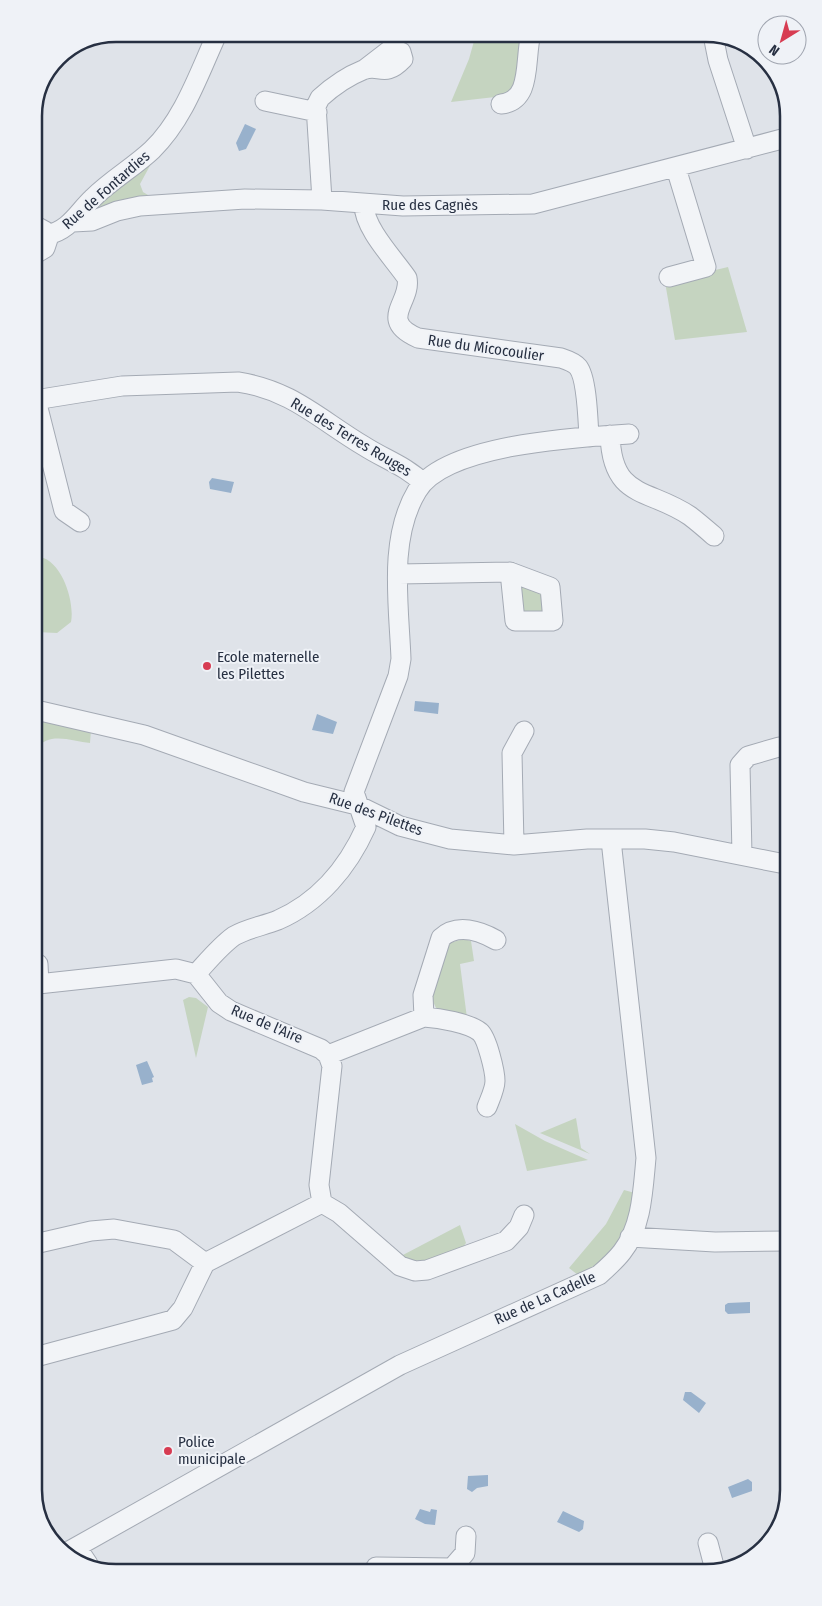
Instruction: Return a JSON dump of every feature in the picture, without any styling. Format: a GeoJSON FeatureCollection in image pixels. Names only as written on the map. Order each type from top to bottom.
{"type":"FeatureCollection","features":[{"type":"Feature","properties":{"kind":"street","name":"Rue de Fontardies"},"geometry":{"type":"LineString","coordinates":[[43,230],[60,231],[73,222],[91,199],[152,150],[182,108],[213,42]]}},
{"type":"Feature","properties":{"kind":"street"},"geometry":{"type":"LineString","coordinates":[[501,104],[517,99],[522,93],[528,43]]}},
{"type":"Feature","properties":{"kind":"street"},"geometry":{"type":"LineString","coordinates":[[715,44],[718,60],[747,149]]}},
{"type":"Feature","properties":{"kind":"street"},"geometry":{"type":"LineString","coordinates":[[322,200],[317,112],[320,98],[365,69]]}},
{"type":"Feature","properties":{"kind":"street"},"geometry":{"type":"LineString","coordinates":[[265,101],[317,112]]}},
{"type":"Feature","properties":{"kind":"street","name":"Rue des Cagnès"},"geometry":{"type":"LineString","coordinates":[[73,222],[92,221],[117,211],[140,206],[246,199],[322,200],[364,205],[533,204],[780,140]]}},
{"type":"Feature","properties":{"kind":"street"},"geometry":{"type":"LineString","coordinates":[[670,277],[713,266],[676,168]]}},
{"type":"Feature","properties":{"kind":"street","name":"Rue du Micocoulier"},"geometry":{"type":"LineString","coordinates":[[364,205],[364,213],[368,222],[407,278],[408,287],[399,305],[398,314],[401,326],[408,334],[418,338],[561,358],[572,362],[577,366],[582,377],[590,437]]}},
{"type":"Feature","properties":{"kind":"street"},"geometry":{"type":"LineString","coordinates":[[43,237],[46,248],[43,250]]}},
{"type":"Feature","properties":{"kind":"street","name":"Rue des Terres Rouges"},"geometry":{"type":"LineString","coordinates":[[43,399],[122,386],[238,382],[252,384],[280,394],[308,408],[357,442],[407,469],[423,483],[417,492],[403,528],[400,548],[401,659],[398,676],[357,781],[354,792],[357,805]]}},
{"type":"Feature","properties":{"kind":"street"},"geometry":{"type":"LineString","coordinates":[[43,427],[64,511],[80,522]]}},
{"type":"Feature","properties":{"kind":"street"},"geometry":{"type":"LineString","coordinates":[[423,483],[453,464],[490,451],[526,444],[619,435],[611,455],[625,483],[689,516],[714,536]]}},
{"type":"Feature","properties":{"kind":"street"},"geometry":{"type":"LineString","coordinates":[[399,574],[510,572]]}},
{"type":"Feature","properties":{"kind":"street","name":"Rue des Pilettes"},"geometry":{"type":"LineString","coordinates":[[43,711],[144,734],[304,792],[357,805],[400,826],[450,838],[480,843],[514,845],[587,840],[655,840],[780,863]]}},
{"type":"Feature","properties":{"kind":"street"},"geometry":{"type":"LineString","coordinates":[[514,845],[512,753],[524,731]]}},
{"type":"Feature","properties":{"kind":"street"},"geometry":{"type":"LineString","coordinates":[[742,855],[740,765],[748,756],[779,747]]}},
{"type":"Feature","properties":{"kind":"street"},"geometry":{"type":"LineString","coordinates":[[42,984],[176,969],[196,974],[234,937],[291,914],[316,896],[334,879],[353,855],[366,827],[357,805]]}},
{"type":"Feature","properties":{"kind":"street","name":"Rue de La Cadelle"},"geometry":{"type":"LineString","coordinates":[[80,1554],[96,1537],[400,1365],[600,1275],[622,1252],[630,1237],[641,1202],[646,1158],[611,840]]}},
{"type":"Feature","properties":{"kind":"street"},"geometry":{"type":"LineString","coordinates":[[424,1017],[423,995],[441,938],[448,934],[470,929],[481,932],[496,940]]}},
{"type":"Feature","properties":{"kind":"street","name":"Rue de l'Aire"},"geometry":{"type":"LineString","coordinates":[[196,974],[220,1003],[231,1011],[312,1044],[328,1055]]}},
{"type":"Feature","properties":{"kind":"street"},"geometry":{"type":"LineString","coordinates":[[322,1203],[319,1185],[332,1066],[328,1055],[424,1017],[438,1018],[473,1028],[484,1037],[495,1080],[487,1107]]}},
{"type":"Feature","properties":{"kind":"street"},"geometry":{"type":"LineString","coordinates":[[322,1203],[339,1213],[400,1266],[415,1270],[427,1270],[506,1241],[519,1227],[524,1215]]}},
{"type":"Feature","properties":{"kind":"street"},"geometry":{"type":"LineString","coordinates":[[42,1355],[174,1320],[183,1308],[205,1263],[322,1203]]}},
{"type":"Feature","properties":{"kind":"street"},"geometry":{"type":"LineString","coordinates":[[42,1242],[91,1231],[114,1229],[174,1240],[205,1263]]}},
{"type":"Feature","properties":{"kind":"street"},"geometry":{"type":"LineString","coordinates":[[630,1237],[715,1242],[780,1241]]}},
{"type":"Feature","properties":{"kind":"street"},"geometry":{"type":"LineString","coordinates":[[456,1564],[465,1554],[466,1536]]}},
{"type":"Feature","properties":{"kind":"street"},"geometry":{"type":"LineString","coordinates":[[708,1543],[713,1563]]}},
{"type":"Feature","properties":{"kind":"green space"},"geometry":{"type":"Polygon","coordinates":[[[474,43],[522,43],[520,79],[504,98],[495,97],[451,102],[469,59],[474,43]]]}},
{"type":"Feature","properties":{"kind":"green space"},"geometry":{"type":"Polygon","coordinates":[[[152,162],[140,184],[143,192],[148,195],[118,201],[88,215],[97,204],[152,162]]]}},
{"type":"Feature","properties":{"kind":"green space"},"geometry":{"type":"Polygon","coordinates":[[[728,267],[747,332],[675,340],[665,282],[728,267]]]}},
{"type":"Feature","properties":{"kind":"green space"},"geometry":{"type":"Polygon","coordinates":[[[43,558],[55,566],[61,574],[71,604],[71,622],[57,633],[43,632],[43,558]]]}},
{"type":"Feature","properties":{"kind":"green space"},"geometry":{"type":"Polygon","coordinates":[[[518,584],[539,590],[550,610],[521,617],[518,584]]]}},
{"type":"Feature","properties":{"kind":"green space"},"geometry":{"type":"Polygon","coordinates":[[[43,721],[91,730],[90,743],[61,738],[43,742],[43,721]]]}},
{"type":"Feature","properties":{"kind":"green space"},"geometry":{"type":"Polygon","coordinates":[[[464,939],[471,941],[474,961],[460,964],[467,1018],[436,1008],[431,997],[449,943],[464,939]]]}},
{"type":"Feature","properties":{"kind":"green space"},"geometry":{"type":"Polygon","coordinates":[[[189,997],[196,998],[208,1007],[196,1058],[183,1000],[189,997]]]}},
{"type":"Feature","properties":{"kind":"green space"},"geometry":{"type":"Polygon","coordinates":[[[576,1118],[581,1148],[590,1154],[540,1133],[576,1118]]]}},
{"type":"Feature","properties":{"kind":"green space"},"geometry":{"type":"Polygon","coordinates":[[[515,1124],[545,1141],[588,1160],[527,1171],[515,1124]]]}},
{"type":"Feature","properties":{"kind":"green space"},"geometry":{"type":"Polygon","coordinates":[[[624,1190],[635,1193],[628,1220],[618,1242],[602,1260],[578,1275],[569,1268],[606,1224],[624,1190]]]}},
{"type":"Feature","properties":{"kind":"green space"},"geometry":{"type":"Polygon","coordinates":[[[460,1225],[466,1243],[463,1247],[440,1257],[424,1261],[401,1256],[460,1225]]]}},
{"type":"Feature","properties":{"kind":"water"},"geometry":{"type":"Polygon","coordinates":[[[245,124],[256,129],[246,149],[239,151],[236,143],[245,124]]]}},
{"type":"Feature","properties":{"kind":"water"},"geometry":{"type":"Polygon","coordinates":[[[212,478],[234,482],[231,493],[210,489],[209,482],[212,478]]]}},
{"type":"Feature","properties":{"kind":"water"},"geometry":{"type":"Polygon","coordinates":[[[415,701],[439,703],[438,714],[414,711],[415,701]]]}},
{"type":"Feature","properties":{"kind":"water"},"geometry":{"type":"Polygon","coordinates":[[[317,714],[337,722],[333,734],[312,730],[317,714]]]}},
{"type":"Feature","properties":{"kind":"water"},"geometry":{"type":"Polygon","coordinates":[[[147,1061],[154,1077],[152,1078],[153,1082],[142,1085],[136,1065],[147,1061]]]}},
{"type":"Feature","properties":{"kind":"water"},"geometry":{"type":"Polygon","coordinates":[[[750,1302],[750,1313],[728,1314],[725,1311],[725,1305],[728,1303],[750,1302]]]}},
{"type":"Feature","properties":{"kind":"water"},"geometry":{"type":"Polygon","coordinates":[[[685,1392],[691,1392],[706,1403],[699,1413],[683,1400],[685,1392]]]}},
{"type":"Feature","properties":{"kind":"water"},"geometry":{"type":"Polygon","coordinates":[[[488,1475],[488,1486],[477,1488],[472,1492],[467,1489],[468,1476],[488,1475]]]}},
{"type":"Feature","properties":{"kind":"water"},"geometry":{"type":"Polygon","coordinates":[[[748,1479],[752,1482],[752,1491],[732,1498],[728,1487],[748,1479]]]}},
{"type":"Feature","properties":{"kind":"water"},"geometry":{"type":"Polygon","coordinates":[[[420,1509],[430,1512],[431,1509],[437,1510],[435,1525],[425,1524],[415,1519],[420,1509]]]}},
{"type":"Feature","properties":{"kind":"water"},"geometry":{"type":"Polygon","coordinates":[[[563,1511],[584,1521],[583,1529],[579,1532],[557,1522],[563,1511]]]}},
{"type":"Feature","properties":{"kind":"place","name":"Ecole maternelle les Pilettes"},"geometry":{"type":"Point","coordinates":[207,666]}},
{"type":"Feature","properties":{"kind":"place","name":"Police municipale"},"geometry":{"type":"Point","coordinates":[168,1451]}}]}
